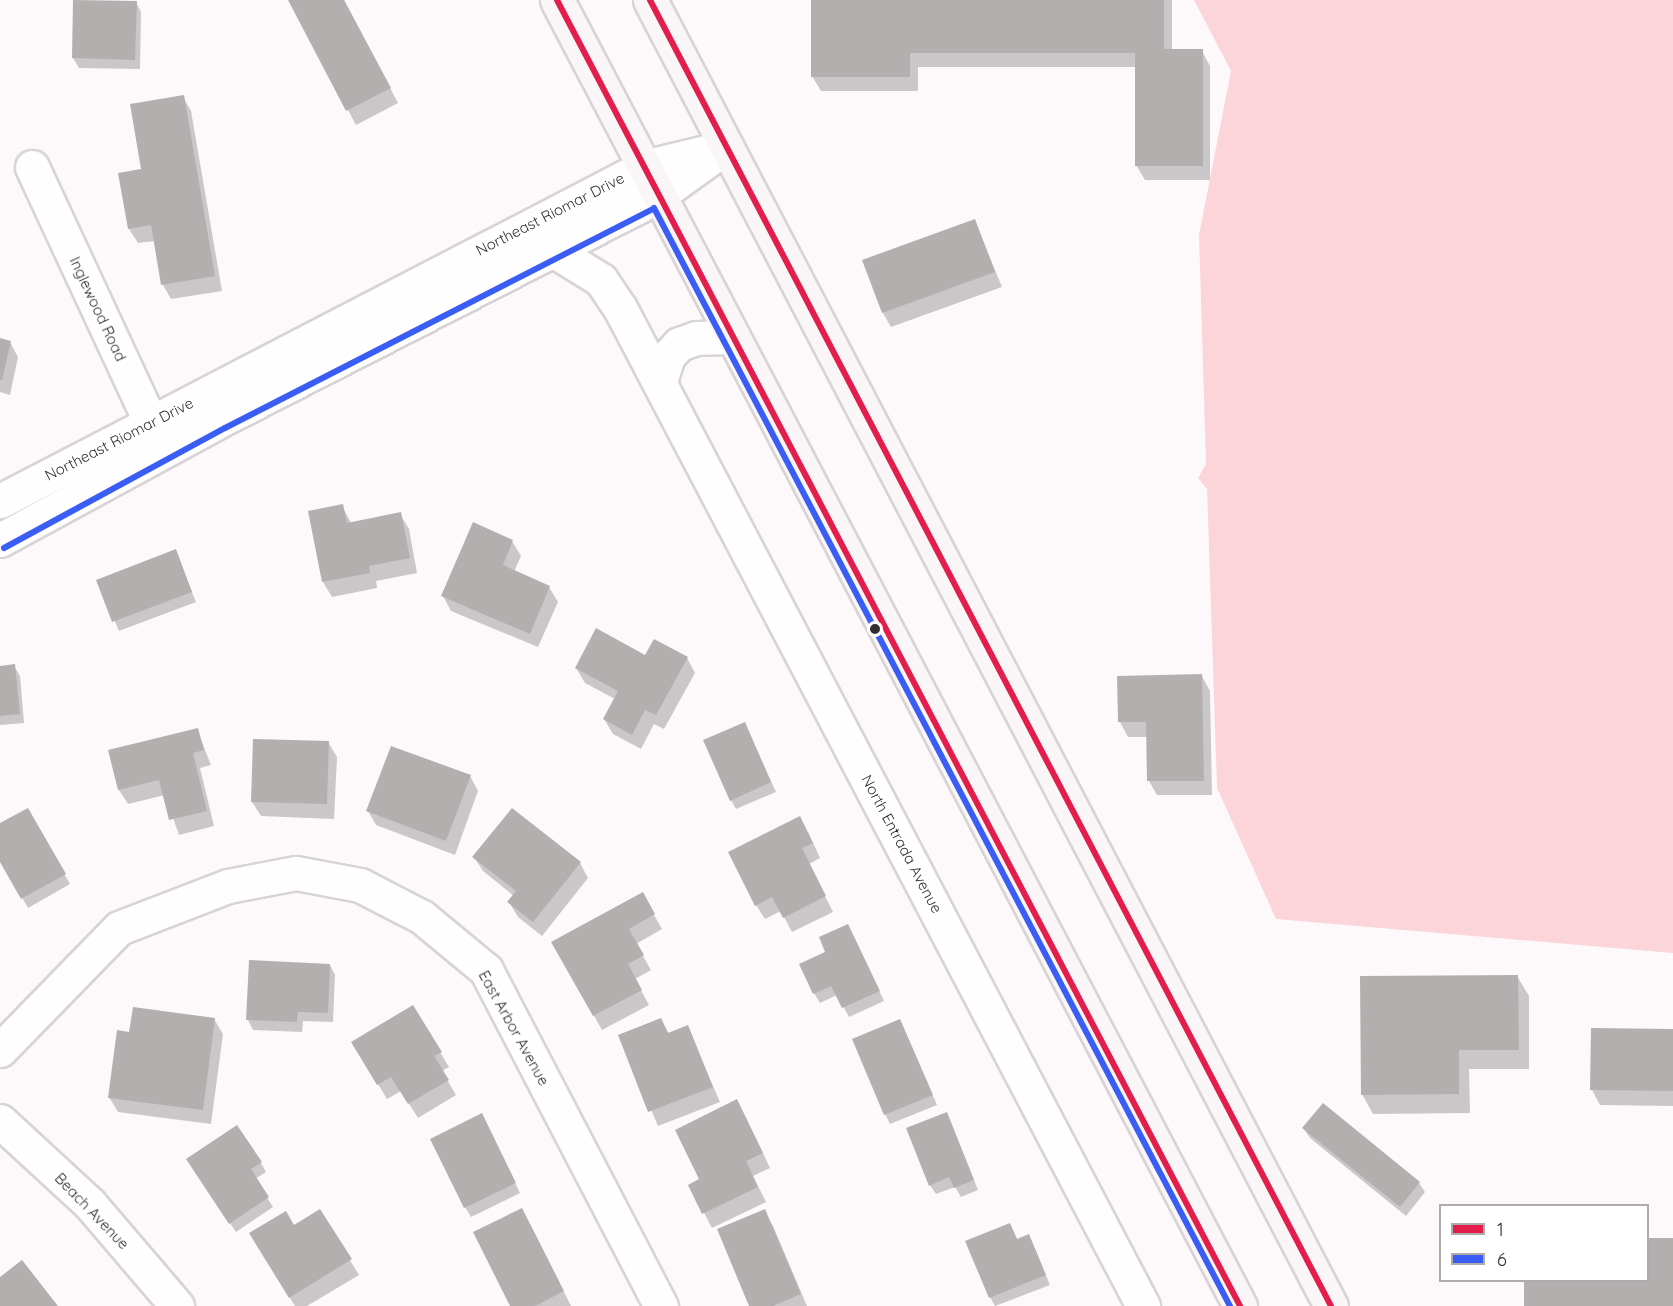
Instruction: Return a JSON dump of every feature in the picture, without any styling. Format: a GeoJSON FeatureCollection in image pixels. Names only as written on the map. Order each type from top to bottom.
{"type":"FeatureCollection","features":[{"type":"Feature","properties":{"kind":"main road"},"geometry":{"type":"LineString","coordinates":[[557,0],[1240,1306]]}},
{"type":"Feature","properties":{"kind":"main road"},"geometry":{"type":"LineString","coordinates":[[650,0],[1331,1306]]}},
{"type":"Feature","properties":{"kind":"street","name":"Northeast Riomar Drive"},"geometry":{"type":"LineString","coordinates":[[0,540],[157,437],[644,167],[726,147]]}},
{"type":"Feature","properties":{"kind":"street","name":"Northeast Riomar Drive"},"geometry":{"type":"LineString","coordinates":[[0,501],[157,437],[551,249],[658,196],[726,147]]}},
{"type":"Feature","properties":{"kind":"street","name":"Inglewood Road"},"geometry":{"type":"LineString","coordinates":[[32,167],[157,437]]}},
{"type":"Feature","properties":{"kind":"street","name":"North Entrada Avenue"},"geometry":{"type":"LineString","coordinates":[[551,249],[601,280],[660,382],[1143,1306]]}},
{"type":"Feature","properties":{"kind":"street"},"geometry":{"type":"LineString","coordinates":[[660,382],[668,356],[679,344],[696,338],[732,337]]}},
{"type":"Feature","properties":{"kind":"street","name":"East Arbor Avenue"},"geometry":{"type":"LineString","coordinates":[[0,1050],[119,928],[228,886],[296,873],[360,885],[422,917],[486,970],[661,1306]]}},
{"type":"Feature","properties":{"kind":"street","name":"Beach Avenue"},"geometry":{"type":"LineString","coordinates":[[0,1121],[90,1204],[177,1306]]}},
{"type":"Feature","properties":{"kind":"shaded area"},"geometry":{"type":"Polygon","coordinates":[[[1194,0],[1673,0],[1673,953],[1276,919],[1217,788],[1207,489],[1198,478],[1206,464],[1199,235],[1231,71],[1194,0]]]}},
{"type":"Feature","properties":{"kind":"building"},"geometry":{"type":"Polygon","coordinates":[[[73,0],[137,1],[135,60],[72,58],[73,0]]]}},
{"type":"Feature","properties":{"kind":"building"},"geometry":{"type":"Polygon","coordinates":[[[288,0],[344,0],[391,88],[346,111],[288,0]]]}},
{"type":"Feature","properties":{"kind":"building"},"geometry":{"type":"Polygon","coordinates":[[[811,0],[1164,0],[1164,49],[1203,49],[1203,166],[1135,166],[1135,53],[910,53],[910,77],[811,77],[811,0]]]}},
{"type":"Feature","properties":{"kind":"building"},"geometry":{"type":"Polygon","coordinates":[[[184,95],[215,276],[161,285],[151,225],[128,229],[118,173],[141,169],[130,104],[184,95]]]}},
{"type":"Feature","properties":{"kind":"building"},"geometry":{"type":"Polygon","coordinates":[[[975,219],[995,272],[882,313],[862,260],[975,219]]]}},
{"type":"Feature","properties":{"kind":"building"},"geometry":{"type":"Polygon","coordinates":[[[0,338],[11,341],[2,380],[0,380],[0,338]]]}},
{"type":"Feature","properties":{"kind":"building"},"geometry":{"type":"Polygon","coordinates":[[[343,504],[347,523],[401,512],[410,558],[369,566],[370,573],[322,582],[308,511],[343,504]]]}},
{"type":"Feature","properties":{"kind":"building"},"geometry":{"type":"Polygon","coordinates":[[[473,522],[513,540],[503,565],[550,586],[530,634],[441,596],[473,522]]]}},
{"type":"Feature","properties":{"kind":"building"},"geometry":{"type":"Polygon","coordinates":[[[176,549],[192,592],[112,622],[96,580],[176,549]]]}},
{"type":"Feature","properties":{"kind":"building"},"geometry":{"type":"Polygon","coordinates":[[[596,628],[645,655],[654,639],[688,657],[656,715],[645,710],[632,735],[603,719],[618,691],[575,668],[596,628]]]}},
{"type":"Feature","properties":{"kind":"building"},"geometry":{"type":"Polygon","coordinates":[[[15,664],[20,714],[0,716],[0,666],[15,664]]]}},
{"type":"Feature","properties":{"kind":"building"},"geometry":{"type":"Polygon","coordinates":[[[1202,674],[1204,781],[1147,781],[1146,722],[1118,722],[1117,676],[1202,674]]]}},
{"type":"Feature","properties":{"kind":"building"},"geometry":{"type":"Polygon","coordinates":[[[745,722],[771,782],[730,801],[703,740],[745,722]]]}},
{"type":"Feature","properties":{"kind":"building"},"geometry":{"type":"Polygon","coordinates":[[[198,728],[204,750],[193,753],[207,811],[169,820],[159,780],[118,790],[108,750],[198,728]]]}},
{"type":"Feature","properties":{"kind":"building"},"geometry":{"type":"Polygon","coordinates":[[[253,739],[329,741],[327,804],[251,802],[253,739]]]}},
{"type":"Feature","properties":{"kind":"building"},"geometry":{"type":"Polygon","coordinates":[[[391,746],[471,775],[446,841],[366,811],[391,746]]]}},
{"type":"Feature","properties":{"kind":"building"},"geometry":{"type":"Polygon","coordinates":[[[28,808],[66,874],[21,899],[0,862],[0,823],[28,808]]]}},
{"type":"Feature","properties":{"kind":"building"},"geometry":{"type":"Polygon","coordinates":[[[512,808],[581,862],[533,922],[507,902],[516,891],[472,857],[512,808]]]}},
{"type":"Feature","properties":{"kind":"building"},"geometry":{"type":"Polygon","coordinates":[[[800,816],[813,843],[802,848],[826,896],[783,918],[772,897],[755,906],[728,852],[800,816]]]}},
{"type":"Feature","properties":{"kind":"building"},"geometry":{"type":"Polygon","coordinates":[[[643,892],[655,914],[629,929],[644,955],[628,964],[642,990],[593,1016],[551,942],[643,892]]]}},
{"type":"Feature","properties":{"kind":"building"},"geometry":{"type":"Polygon","coordinates":[[[848,924],[880,991],[842,1008],[831,986],[813,994],[799,964],[825,952],[819,937],[848,924]]]}},
{"type":"Feature","properties":{"kind":"building"},"geometry":{"type":"Polygon","coordinates":[[[249,960],[330,964],[328,1013],[298,1012],[297,1022],[246,1020],[249,960]]]}},
{"type":"Feature","properties":{"kind":"building"},"geometry":{"type":"Polygon","coordinates":[[[1518,975],[1519,1050],[1459,1050],[1459,1094],[1361,1095],[1360,976],[1518,975]]]}},
{"type":"Feature","properties":{"kind":"building"},"geometry":{"type":"Polygon","coordinates":[[[413,1005],[442,1052],[434,1056],[449,1080],[408,1104],[391,1077],[377,1085],[351,1042],[413,1005]]]}},
{"type":"Feature","properties":{"kind":"building"},"geometry":{"type":"Polygon","coordinates":[[[133,1007],[215,1018],[203,1110],[108,1098],[117,1030],[129,1032],[133,1007]]]}},
{"type":"Feature","properties":{"kind":"building"},"geometry":{"type":"Polygon","coordinates":[[[661,1018],[668,1033],[688,1025],[713,1087],[648,1112],[618,1035],[661,1018]]]}},
{"type":"Feature","properties":{"kind":"building"},"geometry":{"type":"Polygon","coordinates":[[[900,1019],[933,1095],[884,1115],[852,1039],[900,1019]]]}},
{"type":"Feature","properties":{"kind":"building"},"geometry":{"type":"Polygon","coordinates":[[[1591,1028],[1673,1029],[1673,1091],[1590,1090],[1591,1028]]]}},
{"type":"Feature","properties":{"kind":"building"},"geometry":{"type":"Polygon","coordinates":[[[737,1099],[763,1153],[746,1161],[758,1187],[702,1214],[688,1185],[699,1179],[675,1130],[737,1099]]]}},
{"type":"Feature","properties":{"kind":"building"},"geometry":{"type":"Polygon","coordinates":[[[1323,1103],[1420,1182],[1400,1207],[1302,1128],[1323,1103]]]}},
{"type":"Feature","properties":{"kind":"building"},"geometry":{"type":"Polygon","coordinates":[[[947,1112],[974,1180],[954,1188],[949,1177],[929,1186],[906,1128],[947,1112]]]}},
{"type":"Feature","properties":{"kind":"building"},"geometry":{"type":"Polygon","coordinates":[[[482,1113],[516,1183],[464,1208],[430,1139],[482,1113]]]}},
{"type":"Feature","properties":{"kind":"building"},"geometry":{"type":"Polygon","coordinates":[[[237,1125],[262,1162],[251,1169],[269,1197],[229,1224],[186,1159],[237,1125]]]}},
{"type":"Feature","properties":{"kind":"building"},"geometry":{"type":"Polygon","coordinates":[[[522,1208],[564,1291],[535,1306],[510,1306],[473,1232],[522,1208]]]}},
{"type":"Feature","properties":{"kind":"building"},"geometry":{"type":"Polygon","coordinates":[[[320,1209],[352,1259],[289,1298],[249,1233],[286,1211],[294,1225],[320,1209]]]}},
{"type":"Feature","properties":{"kind":"building"},"geometry":{"type":"Polygon","coordinates":[[[765,1209],[801,1294],[773,1306],[749,1306],[717,1229],[765,1209]]]}},
{"type":"Feature","properties":{"kind":"building"},"geometry":{"type":"Polygon","coordinates":[[[1010,1223],[1017,1239],[1029,1234],[1046,1275],[989,1298],[965,1241],[1010,1223]]]}},
{"type":"Feature","properties":{"kind":"building"},"geometry":{"type":"Polygon","coordinates":[[[1649,1238],[1673,1238],[1673,1306],[1524,1306],[1524,1282],[1649,1282],[1649,1238]]]}},
{"type":"Feature","properties":{"kind":"building"},"geometry":{"type":"Polygon","coordinates":[[[22,1260],[58,1306],[0,1306],[0,1277],[22,1260]]]}},
{"type":"Feature","properties":{"kind":"transit line","name":"1"},"geometry":{"type":"LineString","coordinates":[[557,0],[1240,1306]]}},
{"type":"Feature","properties":{"kind":"transit line","name":"1"},"geometry":{"type":"LineString","coordinates":[[650,0],[1331,1306]]}},
{"type":"Feature","properties":{"kind":"transit line","name":"6"},"geometry":{"type":"LineString","coordinates":[[4,548],[225,428],[654,208],[1230,1306]]}}]}
